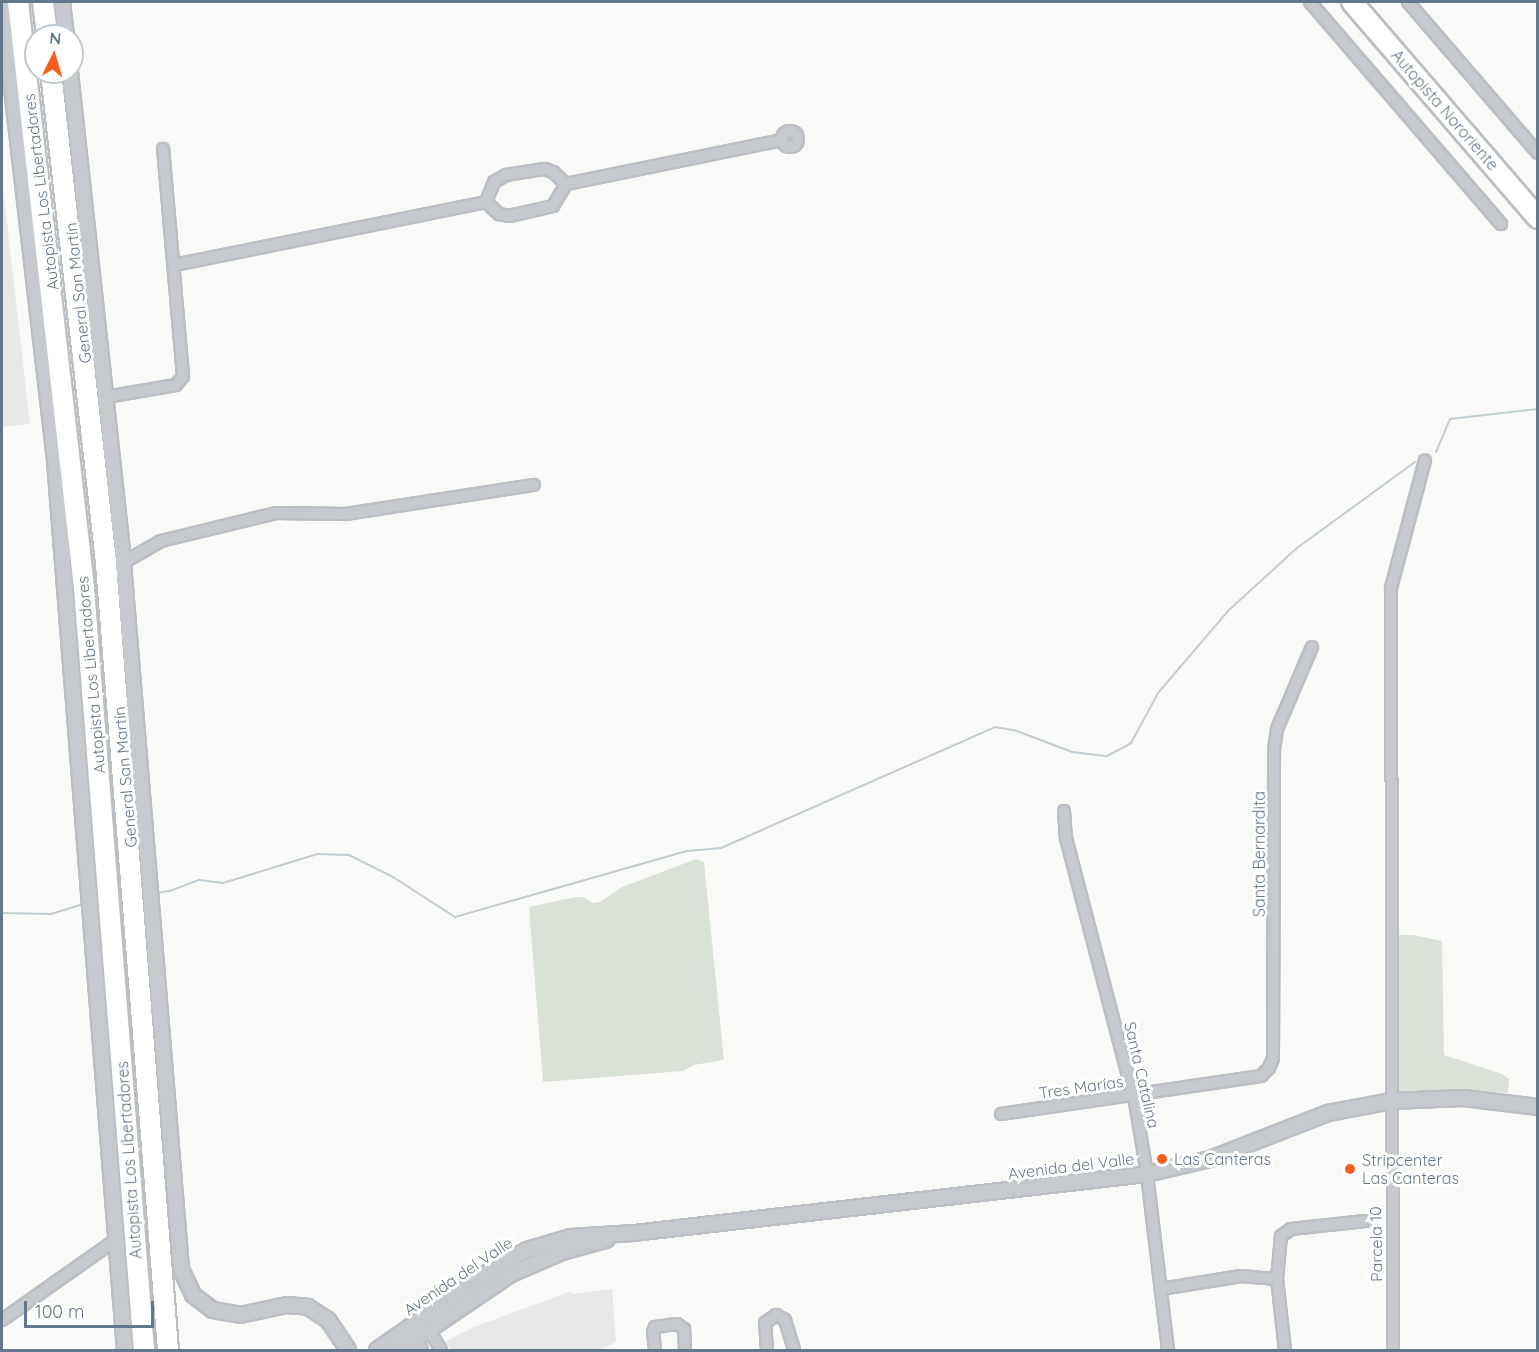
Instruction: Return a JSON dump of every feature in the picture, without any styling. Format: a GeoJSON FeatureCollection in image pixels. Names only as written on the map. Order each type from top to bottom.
{"type":"FeatureCollection","features":[{"type":"Feature","properties":{"kind":"highway","name":"Autopista Los Libertadores"},"geometry":{"type":"LineString","coordinates":[[18,2],[74,484],[101,918],[144,1350]]}},
{"type":"Feature","properties":{"kind":"highway"},"geometry":{"type":"LineString","coordinates":[[42,2],[45,24]]}},
{"type":"Feature","properties":{"kind":"highway","name":"Autopista Nororiente"},"geometry":{"type":"LineString","coordinates":[[1352,2],[1538,218]]}},
{"type":"Feature","properties":{"kind":"highway","name":"Autopista Nororiente"},"geometry":{"type":"LineString","coordinates":[[1370,2],[1538,198]]}},
{"type":"Feature","properties":{"kind":"highway","name":"Autopista Los Libertadores"},"geometry":{"type":"LineString","coordinates":[[52,84],[140,866],[168,1350]]}},
{"type":"Feature","properties":{"kind":"street"},"geometry":{"type":"LineString","coordinates":[[2,2],[52,431],[57,502],[98,872]]}},
{"type":"Feature","properties":{"kind":"street"},"geometry":{"type":"LineString","coordinates":[[62,2],[65,24]]}},
{"type":"Feature","properties":{"kind":"street"},"geometry":{"type":"LineString","coordinates":[[1310,2],[1501,224]]}},
{"type":"Feature","properties":{"kind":"street"},"geometry":{"type":"LineString","coordinates":[[1408,2],[1538,153]]}},
{"type":"Feature","properties":{"kind":"street","name":"General San Martín"},"geometry":{"type":"LineString","coordinates":[[71,84],[123,563],[140,866]]}},
{"type":"Feature","properties":{"kind":"street"},"geometry":{"type":"LineString","coordinates":[[566,184],[782,140]]}},
{"type":"Feature","properties":{"kind":"street"},"geometry":{"type":"LineString","coordinates":[[106,397],[176,385],[182,380],[184,373],[163,148]]}},
{"type":"Feature","properties":{"kind":"street"},"geometry":{"type":"LineString","coordinates":[[486,202],[494,182],[506,175],[545,169],[557,174],[566,184]]}},
{"type":"Feature","properties":{"kind":"street"},"geometry":{"type":"LineString","coordinates":[[486,202],[495,212],[506,216],[550,207],[559,200],[566,184]]}},
{"type":"Feature","properties":{"kind":"street"},"geometry":{"type":"LineString","coordinates":[[174,265],[486,202]]}},
{"type":"Feature","properties":{"kind":"street","name":"Parcela 10"},"geometry":{"type":"LineString","coordinates":[[1393,1350],[1391,588],[1425,460]]}},
{"type":"Feature","properties":{"kind":"street"},"geometry":{"type":"LineString","coordinates":[[123,563],[161,541],[276,513],[346,514],[534,484]]}},
{"type":"Feature","properties":{"kind":"street","name":"Santa Bernardita"},"geometry":{"type":"LineString","coordinates":[[1269,1068],[1273,1058],[1274,749],[1277,729],[1312,647]]}},
{"type":"Feature","properties":{"kind":"street","name":"Santa Catalina"},"geometry":{"type":"LineString","coordinates":[[1064,811],[1066,838],[1133,1095],[1147,1174],[1168,1350]]}},
{"type":"Feature","properties":{"kind":"street"},"geometry":{"type":"LineString","coordinates":[[143,915],[179,1254],[187,1285],[202,1304],[225,1314],[249,1314],[287,1305],[308,1307],[328,1320],[348,1350]]}},
{"type":"Feature","properties":{"kind":"street"},"geometry":{"type":"LineString","coordinates":[[101,918],[117,1239],[125,1350]]}},
{"type":"Feature","properties":{"kind":"street","name":"Tres Marías"},"geometry":{"type":"LineString","coordinates":[[1001,1114],[1261,1076],[1269,1068]]}},
{"type":"Feature","properties":{"kind":"street","name":"Avenida del Valle"},"geometry":{"type":"LineString","coordinates":[[399,1350],[500,1264],[527,1250],[571,1237],[634,1233],[1147,1174],[1210,1159],[1320,1116],[1391,1101],[1463,1098],[1538,1107]]}},
{"type":"Feature","properties":{"kind":"street"},"geometry":{"type":"LineString","coordinates":[[1285,1350],[1277,1279],[1279,1242],[1285,1231],[1366,1221]]}},
{"type":"Feature","properties":{"kind":"street"},"geometry":{"type":"LineString","coordinates":[[2,1320],[117,1239]]}},
{"type":"Feature","properties":{"kind":"street"},"geometry":{"type":"LineString","coordinates":[[1161,1289],[1241,1276],[1277,1279]]}},
{"type":"Feature","properties":{"kind":"street"},"geometry":{"type":"LineString","coordinates":[[767,1350],[765,1323],[776,1315],[785,1320],[794,1350]]}},
{"type":"Feature","properties":{"kind":"street"},"geometry":{"type":"LineString","coordinates":[[655,1350],[652,1332],[656,1327],[677,1324],[684,1329],[685,1350]]}},
{"type":"Feature","properties":{"kind":"street"},"geometry":{"type":"LineString","coordinates":[[420,1333],[441,1350]]}},
{"type":"Feature","properties":{"kind":"street","name":"Avenida del Valle"},"geometry":{"type":"LineString","coordinates":[[377,1350],[420,1333]]}},
{"type":"Feature","properties":{"kind":"shaded area"},"geometry":{"type":"Polygon","coordinates":[[[2,180],[30,424],[2,427],[2,180]]]}},
{"type":"Feature","properties":{"kind":"shaded area"},"geometry":{"type":"Polygon","coordinates":[[[696,859],[704,862],[724,1060],[694,1065],[683,1071],[543,1082],[529,907],[576,897],[582,897],[593,903],[600,902],[622,887],[696,859]]]}},
{"type":"Feature","properties":{"kind":"shaded area"},"geometry":{"type":"Polygon","coordinates":[[[1396,935],[1413,935],[1442,941],[1444,1055],[1502,1074],[1509,1079],[1508,1093],[1467,1090],[1398,1091],[1396,1088],[1396,935]]]}},
{"type":"Feature","properties":{"kind":"shaded area"},"geometry":{"type":"Polygon","coordinates":[[[612,1289],[616,1342],[599,1350],[450,1350],[446,1341],[474,1327],[571,1291],[573,1294],[612,1289]]]}},
{"type":"Feature","properties":{"kind":"waterway"},"geometry":{"type":"LineString","coordinates":[[1436,452],[1450,419],[1538,409]]}},
{"type":"Feature","properties":{"kind":"waterway"},"geometry":{"type":"LineString","coordinates":[[155,893],[170,891],[199,880],[223,883],[317,854],[349,855],[393,877],[455,917],[687,851],[721,848],[995,727],[1017,731],[1072,752],[1107,756],[1131,743],[1158,693],[1229,610],[1297,548],[1415,462]]}},
{"type":"Feature","properties":{"kind":"waterway"},"geometry":{"type":"LineString","coordinates":[[2,913],[51,914],[84,904]]}},
{"type":"Feature","properties":{"kind":"place","name":"Las Canteras"},"geometry":{"type":"Point","coordinates":[1162,1159]}},
{"type":"Feature","properties":{"kind":"place","name":"Stripcenter Las Canteras"},"geometry":{"type":"Point","coordinates":[1350,1169]}}]}
